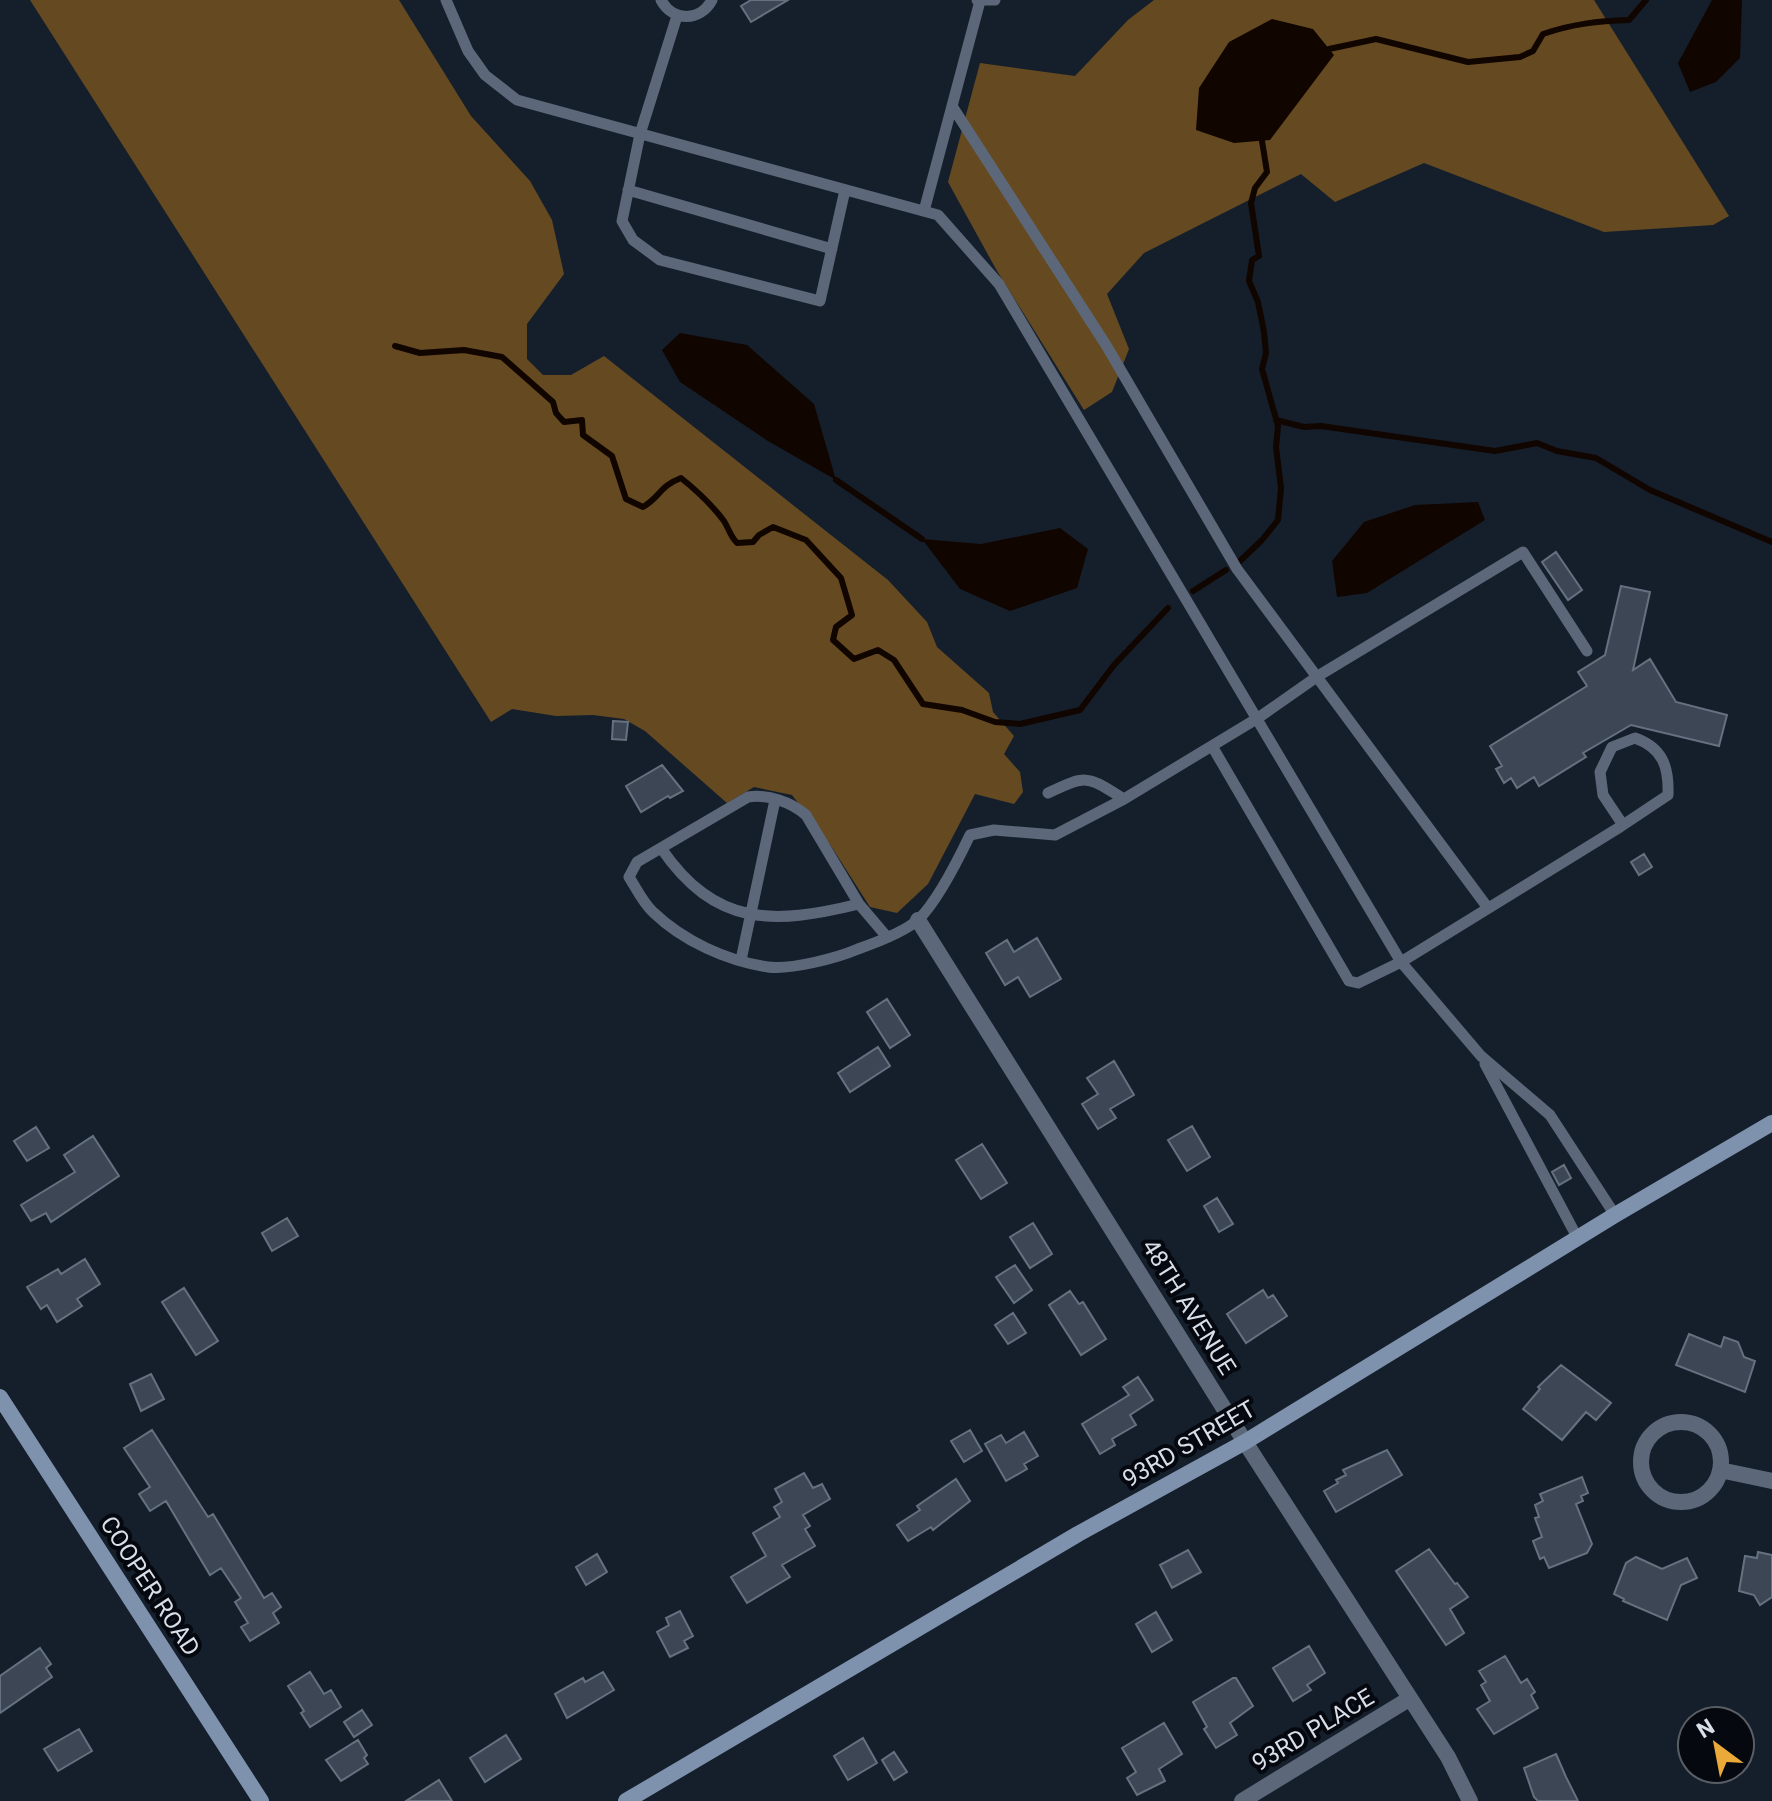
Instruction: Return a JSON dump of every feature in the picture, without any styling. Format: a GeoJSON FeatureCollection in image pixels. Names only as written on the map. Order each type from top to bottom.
{"type":"FeatureCollection","features":[{"type":"Feature","properties":{"kind":"street","name":"48TH AVENUE"},"geometry":{"type":"LineString","coordinates":[[918,920],[1245,1442],[1448,1757],[1470,1801]]}},
{"type":"Feature","properties":{"kind":"street","name":"93RD STREET"},"geometry":{"type":"LineString","coordinates":[[626,1801],[1078,1534],[1245,1442],[1577,1237],[1772,1123]]}},
{"type":"Feature","properties":{"kind":"street","name":"COOPER ROAD"},"geometry":{"type":"LineString","coordinates":[[0,1397],[261,1801]]}},
{"type":"Feature","properties":{"kind":"street"},"geometry":{"type":"LineString","coordinates":[[1688,1422],[1710,1434],[1717,1445],[1720,1470],[1715,1483],[1706,1493],[1694,1500],[1680,1502],[1666,1499],[1646,1482],[1641,1469],[1641,1455],[1645,1443],[1663,1426],[1688,1422]]}},
{"type":"Feature","properties":{"kind":"street"},"geometry":{"type":"LineString","coordinates":[[1720,1470],[1772,1481]]}},
{"type":"Feature","properties":{"kind":"street","name":"93RD PLACE"},"geometry":{"type":"LineString","coordinates":[[1242,1801],[1409,1699]]}},
{"type":"Feature","properties":{"kind":"lane"},"geometry":{"type":"LineString","coordinates":[[446,0],[468,51],[485,75],[517,100],[938,215],[999,284],[1401,962],[1481,1056],[1550,1115],[1615,1215]]}},
{"type":"Feature","properties":{"kind":"lane"},"geometry":{"type":"LineString","coordinates":[[661,0],[677,16],[695,16],[703,12],[712,0]]}},
{"type":"Feature","properties":{"kind":"lane"},"geometry":{"type":"LineString","coordinates":[[924,211],[978,0],[995,0]]}},
{"type":"Feature","properties":{"kind":"lane"},"geometry":{"type":"LineString","coordinates":[[677,16],[640,134],[628,190],[622,221],[633,240],[660,260],[820,301],[845,190]]}},
{"type":"Feature","properties":{"kind":"lane"},"geometry":{"type":"LineString","coordinates":[[952,106],[1106,345],[1237,569],[1488,908]]}},
{"type":"Feature","properties":{"kind":"lane"},"geometry":{"type":"LineString","coordinates":[[628,190],[832,249]]}},
{"type":"Feature","properties":{"kind":"lane"},"geometry":{"type":"LineString","coordinates":[[887,937],[859,904],[806,815],[796,806],[761,795],[748,797],[637,862],[629,877],[652,911],[684,935],[724,956],[771,967],[835,958],[887,937],[918,920],[953,869],[970,835],[994,830],[1055,835],[1124,799],[1212,746],[1318,676],[1523,552],[1587,651]]}},
{"type":"Feature","properties":{"kind":"lane"},"geometry":{"type":"LineString","coordinates":[[1212,746],[1349,981],[1358,983],[1401,962],[1623,825],[1668,795],[1668,773],[1662,756],[1650,743],[1635,738],[1612,747],[1600,772],[1603,795],[1623,825]]}},
{"type":"Feature","properties":{"kind":"lane"},"geometry":{"type":"LineString","coordinates":[[1048,793],[1079,778],[1098,782],[1124,799]]}},
{"type":"Feature","properties":{"kind":"lane"},"geometry":{"type":"LineString","coordinates":[[741,960],[775,800]]}},
{"type":"Feature","properties":{"kind":"lane"},"geometry":{"type":"LineString","coordinates":[[661,848],[680,875],[708,897],[751,914],[776,919],[818,914],[859,904]]}},
{"type":"Feature","properties":{"kind":"lane"},"geometry":{"type":"LineString","coordinates":[[1481,1056],[1577,1237]]}},
{"type":"Feature","properties":{"kind":"shaded area"},"geometry":{"type":"Polygon","coordinates":[[[30,0],[399,0],[471,116],[530,181],[552,220],[564,274],[527,324],[527,359],[543,375],[571,375],[604,356],[888,580],[927,622],[937,647],[989,693],[993,712],[1014,736],[1004,754],[1020,772],[1023,792],[1014,804],[975,794],[928,884],[897,913],[870,907],[831,846],[792,795],[754,787],[727,803],[645,731],[624,719],[593,715],[556,716],[512,709],[491,722],[30,0]]]}},
{"type":"Feature","properties":{"kind":"shaded area"},"geometry":{"type":"Polygon","coordinates":[[[1154,0],[1594,0],[1729,216],[1713,225],[1604,232],[1424,163],[1335,202],[1301,174],[1144,253],[1107,294],[1129,349],[1112,392],[1084,410],[997,271],[948,182],[980,63],[1075,76],[1128,20],[1154,0]]]}},
{"type":"Feature","properties":{"kind":"shaded area"},"geometry":{"type":"Polygon","coordinates":[[[1712,0],[1742,0],[1740,58],[1716,82],[1690,92],[1678,63],[1712,0]]]}},
{"type":"Feature","properties":{"kind":"shaded area"},"geometry":{"type":"Polygon","coordinates":[[[1272,19],[1313,29],[1334,55],[1270,140],[1234,143],[1196,130],[1199,88],[1229,42],[1272,19]]]}},
{"type":"Feature","properties":{"kind":"shaded area"},"geometry":{"type":"Polygon","coordinates":[[[680,333],[747,345],[814,404],[836,480],[768,441],[680,382],[662,350],[680,333]]]}},
{"type":"Feature","properties":{"kind":"shaded area"},"geometry":{"type":"Polygon","coordinates":[[[1478,502],[1485,520],[1367,593],[1337,597],[1332,561],[1364,522],[1415,505],[1478,502]]]}},
{"type":"Feature","properties":{"kind":"shaded area"},"geometry":{"type":"Polygon","coordinates":[[[1060,528],[1088,549],[1077,588],[1010,611],[960,589],[922,539],[981,544],[1060,528]]]}},
{"type":"Feature","properties":{"kind":"building"},"geometry":{"type":"Polygon","coordinates":[[[751,0],[788,0],[751,22],[741,6],[751,0]]]}},
{"type":"Feature","properties":{"kind":"building"},"geometry":{"type":"Polygon","coordinates":[[[1556,552],[1582,590],[1568,600],[1542,562],[1556,552]]]}},
{"type":"Feature","properties":{"kind":"building"},"geometry":{"type":"Polygon","coordinates":[[[1621,586],[1650,592],[1633,670],[1650,659],[1676,702],[1727,715],[1719,746],[1631,725],[1583,753],[1586,757],[1539,786],[1534,777],[1517,788],[1511,778],[1504,783],[1496,769],[1502,766],[1490,746],[1587,686],[1578,672],[1605,655],[1621,586]]]}},
{"type":"Feature","properties":{"kind":"building"},"geometry":{"type":"Polygon","coordinates":[[[613,721],[628,722],[626,740],[612,739],[613,721]]]}},
{"type":"Feature","properties":{"kind":"building"},"geometry":{"type":"Polygon","coordinates":[[[662,765],[683,791],[641,812],[626,786],[662,765]]]}},
{"type":"Feature","properties":{"kind":"building"},"geometry":{"type":"Polygon","coordinates":[[[1644,854],[1652,867],[1639,875],[1631,862],[1644,854]]]}},
{"type":"Feature","properties":{"kind":"building"},"geometry":{"type":"Polygon","coordinates":[[[1037,938],[1061,979],[1030,997],[1018,977],[1005,985],[986,953],[1007,940],[1014,952],[1037,938]]]}},
{"type":"Feature","properties":{"kind":"building"},"geometry":{"type":"Polygon","coordinates":[[[887,999],[910,1035],[890,1048],[867,1012],[887,999]]]}},
{"type":"Feature","properties":{"kind":"building"},"geometry":{"type":"Polygon","coordinates":[[[878,1047],[890,1066],[850,1092],[838,1073],[878,1047]]]}},
{"type":"Feature","properties":{"kind":"building"},"geometry":{"type":"Polygon","coordinates":[[[1114,1061],[1134,1095],[1110,1109],[1116,1118],[1098,1129],[1082,1104],[1098,1094],[1087,1078],[1114,1061]]]}},
{"type":"Feature","properties":{"kind":"building"},"geometry":{"type":"Polygon","coordinates":[[[1192,1126],[1210,1157],[1187,1171],[1168,1140],[1192,1126]]]}},
{"type":"Feature","properties":{"kind":"building"},"geometry":{"type":"Polygon","coordinates":[[[36,1127],[49,1148],[27,1161],[14,1141],[36,1127]]]}},
{"type":"Feature","properties":{"kind":"building"},"geometry":{"type":"Polygon","coordinates":[[[93,1136],[119,1176],[51,1222],[46,1213],[31,1221],[21,1205],[75,1172],[64,1155],[93,1136]]]}},
{"type":"Feature","properties":{"kind":"building"},"geometry":{"type":"Polygon","coordinates":[[[982,1144],[1007,1183],[981,1199],[956,1160],[982,1144]]]}},
{"type":"Feature","properties":{"kind":"building"},"geometry":{"type":"Polygon","coordinates":[[[1564,1165],[1571,1178],[1559,1185],[1552,1172],[1564,1165]]]}},
{"type":"Feature","properties":{"kind":"building"},"geometry":{"type":"Polygon","coordinates":[[[1217,1198],[1233,1224],[1219,1232],[1204,1206],[1217,1198]]]}},
{"type":"Feature","properties":{"kind":"building"},"geometry":{"type":"Polygon","coordinates":[[[287,1218],[298,1236],[272,1251],[262,1233],[287,1218]]]}},
{"type":"Feature","properties":{"kind":"building"},"geometry":{"type":"Polygon","coordinates":[[[1033,1223],[1052,1254],[1030,1268],[1010,1237],[1033,1223]]]}},
{"type":"Feature","properties":{"kind":"building"},"geometry":{"type":"Polygon","coordinates":[[[85,1259],[100,1284],[77,1299],[82,1306],[57,1322],[47,1305],[41,1309],[27,1287],[58,1269],[61,1274],[85,1259]]]}},
{"type":"Feature","properties":{"kind":"building"},"geometry":{"type":"Polygon","coordinates":[[[1015,1265],[1032,1290],[1014,1303],[996,1277],[1015,1265]]]}},
{"type":"Feature","properties":{"kind":"building"},"geometry":{"type":"Polygon","coordinates":[[[184,1288],[218,1341],[196,1355],[162,1302],[184,1288]]]}},
{"type":"Feature","properties":{"kind":"building"},"geometry":{"type":"Polygon","coordinates":[[[1263,1290],[1268,1298],[1273,1295],[1287,1316],[1246,1343],[1227,1314],[1263,1290]]]}},
{"type":"Feature","properties":{"kind":"building"},"geometry":{"type":"Polygon","coordinates":[[[1070,1291],[1079,1304],[1083,1302],[1106,1339],[1081,1355],[1049,1305],[1070,1291]]]}},
{"type":"Feature","properties":{"kind":"building"},"geometry":{"type":"Polygon","coordinates":[[[1013,1313],[1026,1333],[1008,1344],[995,1325],[1013,1313]]]}},
{"type":"Feature","properties":{"kind":"building"},"geometry":{"type":"Polygon","coordinates":[[[1689,1334],[1721,1347],[1724,1337],[1738,1342],[1744,1357],[1755,1361],[1745,1392],[1676,1365],[1689,1334]]]}},
{"type":"Feature","properties":{"kind":"building"},"geometry":{"type":"Polygon","coordinates":[[[1561,1365],[1611,1403],[1596,1420],[1586,1412],[1562,1440],[1523,1409],[1540,1389],[1538,1387],[1561,1365]]]}},
{"type":"Feature","properties":{"kind":"building"},"geometry":{"type":"Polygon","coordinates":[[[151,1374],[164,1399],[141,1411],[130,1384],[151,1374]]]}},
{"type":"Feature","properties":{"kind":"building"},"geometry":{"type":"Polygon","coordinates":[[[1138,1377],[1153,1400],[1130,1415],[1136,1425],[1112,1439],[1115,1445],[1100,1454],[1082,1424],[1129,1395],[1123,1387],[1138,1377]]]}},
{"type":"Feature","properties":{"kind":"building"},"geometry":{"type":"Polygon","coordinates":[[[152,1430],[208,1517],[213,1514],[264,1598],[272,1593],[281,1607],[273,1613],[279,1623],[250,1641],[241,1627],[248,1623],[235,1602],[241,1598],[221,1568],[210,1575],[166,1501],[150,1511],[139,1494],[150,1487],[124,1448],[152,1430]]]}},
{"type":"Feature","properties":{"kind":"building"},"geometry":{"type":"Polygon","coordinates":[[[970,1430],[982,1451],[964,1462],[951,1441],[970,1430]]]}},
{"type":"Feature","properties":{"kind":"building"},"geometry":{"type":"Polygon","coordinates":[[[1024,1432],[1038,1456],[1024,1464],[1027,1469],[1006,1481],[985,1444],[1001,1435],[1006,1443],[1024,1432]]]}},
{"type":"Feature","properties":{"kind":"building"},"geometry":{"type":"Polygon","coordinates":[[[1387,1450],[1402,1475],[1336,1512],[1324,1491],[1346,1475],[1343,1470],[1387,1450]]]}},
{"type":"Feature","properties":{"kind":"building"},"geometry":{"type":"Polygon","coordinates":[[[804,1473],[813,1488],[822,1484],[830,1499],[803,1515],[810,1526],[805,1529],[815,1546],[782,1565],[790,1577],[747,1603],[731,1577],[766,1556],[753,1533],[780,1517],[774,1507],[782,1502],[775,1489],[804,1473]]]}},
{"type":"Feature","properties":{"kind":"building"},"geometry":{"type":"Polygon","coordinates":[[[1582,1477],[1588,1493],[1581,1496],[1583,1501],[1576,1504],[1592,1544],[1587,1553],[1549,1568],[1544,1557],[1540,1559],[1533,1541],[1542,1537],[1535,1518],[1539,1517],[1535,1505],[1543,1501],[1540,1494],[1582,1477]]]}},
{"type":"Feature","properties":{"kind":"building"},"geometry":{"type":"Polygon","coordinates":[[[956,1479],[970,1501],[933,1530],[931,1527],[908,1541],[897,1525],[920,1510],[917,1506],[956,1479]]]}},
{"type":"Feature","properties":{"kind":"building"},"geometry":{"type":"Polygon","coordinates":[[[1429,1549],[1468,1597],[1450,1609],[1464,1633],[1446,1645],[1396,1571],[1429,1549]]]}},
{"type":"Feature","properties":{"kind":"building"},"geometry":{"type":"Polygon","coordinates":[[[1188,1550],[1201,1572],[1172,1588],[1160,1565],[1188,1550]]]}},
{"type":"Feature","properties":{"kind":"building"},"geometry":{"type":"Polygon","coordinates":[[[1758,1552],[1772,1555],[1772,1597],[1760,1605],[1754,1595],[1739,1591],[1745,1556],[1757,1558],[1758,1552]]]}},
{"type":"Feature","properties":{"kind":"building"},"geometry":{"type":"Polygon","coordinates":[[[597,1554],[607,1572],[586,1585],[576,1567],[597,1554]]]}},
{"type":"Feature","properties":{"kind":"building"},"geometry":{"type":"Polygon","coordinates":[[[1636,1557],[1662,1569],[1687,1558],[1697,1578],[1681,1585],[1667,1620],[1614,1594],[1626,1563],[1636,1557]]]}},
{"type":"Feature","properties":{"kind":"building"},"geometry":{"type":"Polygon","coordinates":[[[680,1611],[693,1636],[684,1641],[688,1648],[670,1657],[657,1632],[669,1625],[666,1618],[680,1611]]]}},
{"type":"Feature","properties":{"kind":"building"},"geometry":{"type":"Polygon","coordinates":[[[1156,1612],[1172,1640],[1152,1652],[1136,1624],[1156,1612]]]}},
{"type":"Feature","properties":{"kind":"building"},"geometry":{"type":"Polygon","coordinates":[[[1309,1646],[1325,1673],[1307,1685],[1311,1690],[1293,1701],[1273,1668],[1309,1646]]]}},
{"type":"Feature","properties":{"kind":"building"},"geometry":{"type":"Polygon","coordinates":[[[40,1648],[51,1664],[46,1668],[52,1677],[0,1713],[0,1676],[40,1648]]]}},
{"type":"Feature","properties":{"kind":"building"},"geometry":{"type":"Polygon","coordinates":[[[1505,1656],[1521,1683],[1527,1679],[1535,1692],[1531,1695],[1538,1708],[1494,1734],[1477,1709],[1490,1701],[1481,1685],[1486,1682],[1479,1671],[1505,1656]]]}},
{"type":"Feature","properties":{"kind":"building"},"geometry":{"type":"Polygon","coordinates":[[[310,1672],[324,1694],[331,1690],[341,1707],[310,1727],[288,1686],[310,1672]]]}},
{"type":"Feature","properties":{"kind":"building"},"geometry":{"type":"Polygon","coordinates":[[[603,1672],[614,1690],[567,1718],[555,1694],[583,1678],[585,1682],[603,1672]]]}},
{"type":"Feature","properties":{"kind":"building"},"geometry":{"type":"Polygon","coordinates":[[[1236,1678],[1253,1706],[1230,1723],[1237,1735],[1216,1748],[1193,1702],[1236,1678]]]}},
{"type":"Feature","properties":{"kind":"building"},"geometry":{"type":"Polygon","coordinates":[[[362,1710],[372,1725],[354,1737],[344,1722],[362,1710]]]}},
{"type":"Feature","properties":{"kind":"building"},"geometry":{"type":"Polygon","coordinates":[[[1164,1723],[1182,1754],[1159,1769],[1165,1781],[1137,1795],[1127,1778],[1136,1772],[1122,1748],[1164,1723]]]}},
{"type":"Feature","properties":{"kind":"building"},"geometry":{"type":"Polygon","coordinates":[[[79,1729],[92,1751],[58,1771],[44,1749],[79,1729]]]}},
{"type":"Feature","properties":{"kind":"building"},"geometry":{"type":"Polygon","coordinates":[[[506,1735],[521,1759],[485,1782],[470,1758],[506,1735]]]}},
{"type":"Feature","properties":{"kind":"building"},"geometry":{"type":"Polygon","coordinates":[[[863,1738],[877,1763],[848,1780],[834,1756],[863,1738]]]}},
{"type":"Feature","properties":{"kind":"building"},"geometry":{"type":"Polygon","coordinates":[[[358,1740],[367,1755],[364,1758],[368,1764],[341,1781],[326,1760],[358,1740]]]}},
{"type":"Feature","properties":{"kind":"building"},"geometry":{"type":"Polygon","coordinates":[[[894,1752],[907,1772],[894,1780],[882,1760],[894,1752]]]}},
{"type":"Feature","properties":{"kind":"building"},"geometry":{"type":"Polygon","coordinates":[[[1556,1754],[1578,1801],[1538,1801],[1534,1797],[1524,1768],[1556,1754]]]}},
{"type":"Feature","properties":{"kind":"building"},"geometry":{"type":"Polygon","coordinates":[[[439,1780],[452,1801],[406,1801],[439,1780]]]}},
{"type":"Feature","properties":{"kind":"waterway"},"geometry":{"type":"LineString","coordinates":[[1329,49],[1376,39],[1468,62],[1520,57],[1533,51],[1543,34],[1585,24],[1629,20],[1646,0]]}},
{"type":"Feature","properties":{"kind":"waterway"},"geometry":{"type":"LineString","coordinates":[[1240,561],[1278,520],[1281,488],[1276,447],[1278,426],[1262,369],[1266,353],[1264,332],[1258,302],[1249,281],[1252,260],[1259,256],[1251,203],[1255,188],[1267,172],[1262,141]]}},
{"type":"Feature","properties":{"kind":"waterway"},"geometry":{"type":"LineString","coordinates":[[395,346],[420,353],[464,350],[502,357],[553,402],[556,413],[564,422],[582,420],[583,435],[612,456],[626,499],[643,507],[669,484],[681,478],[714,509],[737,543],[753,542],[773,527],[806,540],[841,578],[852,615],[836,627],[833,640],[854,659],[878,650],[894,660],[923,704],[962,710],[995,722],[1020,724],[1080,710],[1114,665],[1168,608]]}},
{"type":"Feature","properties":{"kind":"waterway"},"geometry":{"type":"LineString","coordinates":[[1276,420],[1304,427],[1321,426],[1495,451],[1537,443],[1557,451],[1596,458],[1650,490],[1772,542]]}},
{"type":"Feature","properties":{"kind":"waterway"},"geometry":{"type":"LineString","coordinates":[[836,480],[922,539]]}},
{"type":"Feature","properties":{"kind":"waterway"},"geometry":{"type":"LineString","coordinates":[[1193,591],[1226,570]]}}]}
